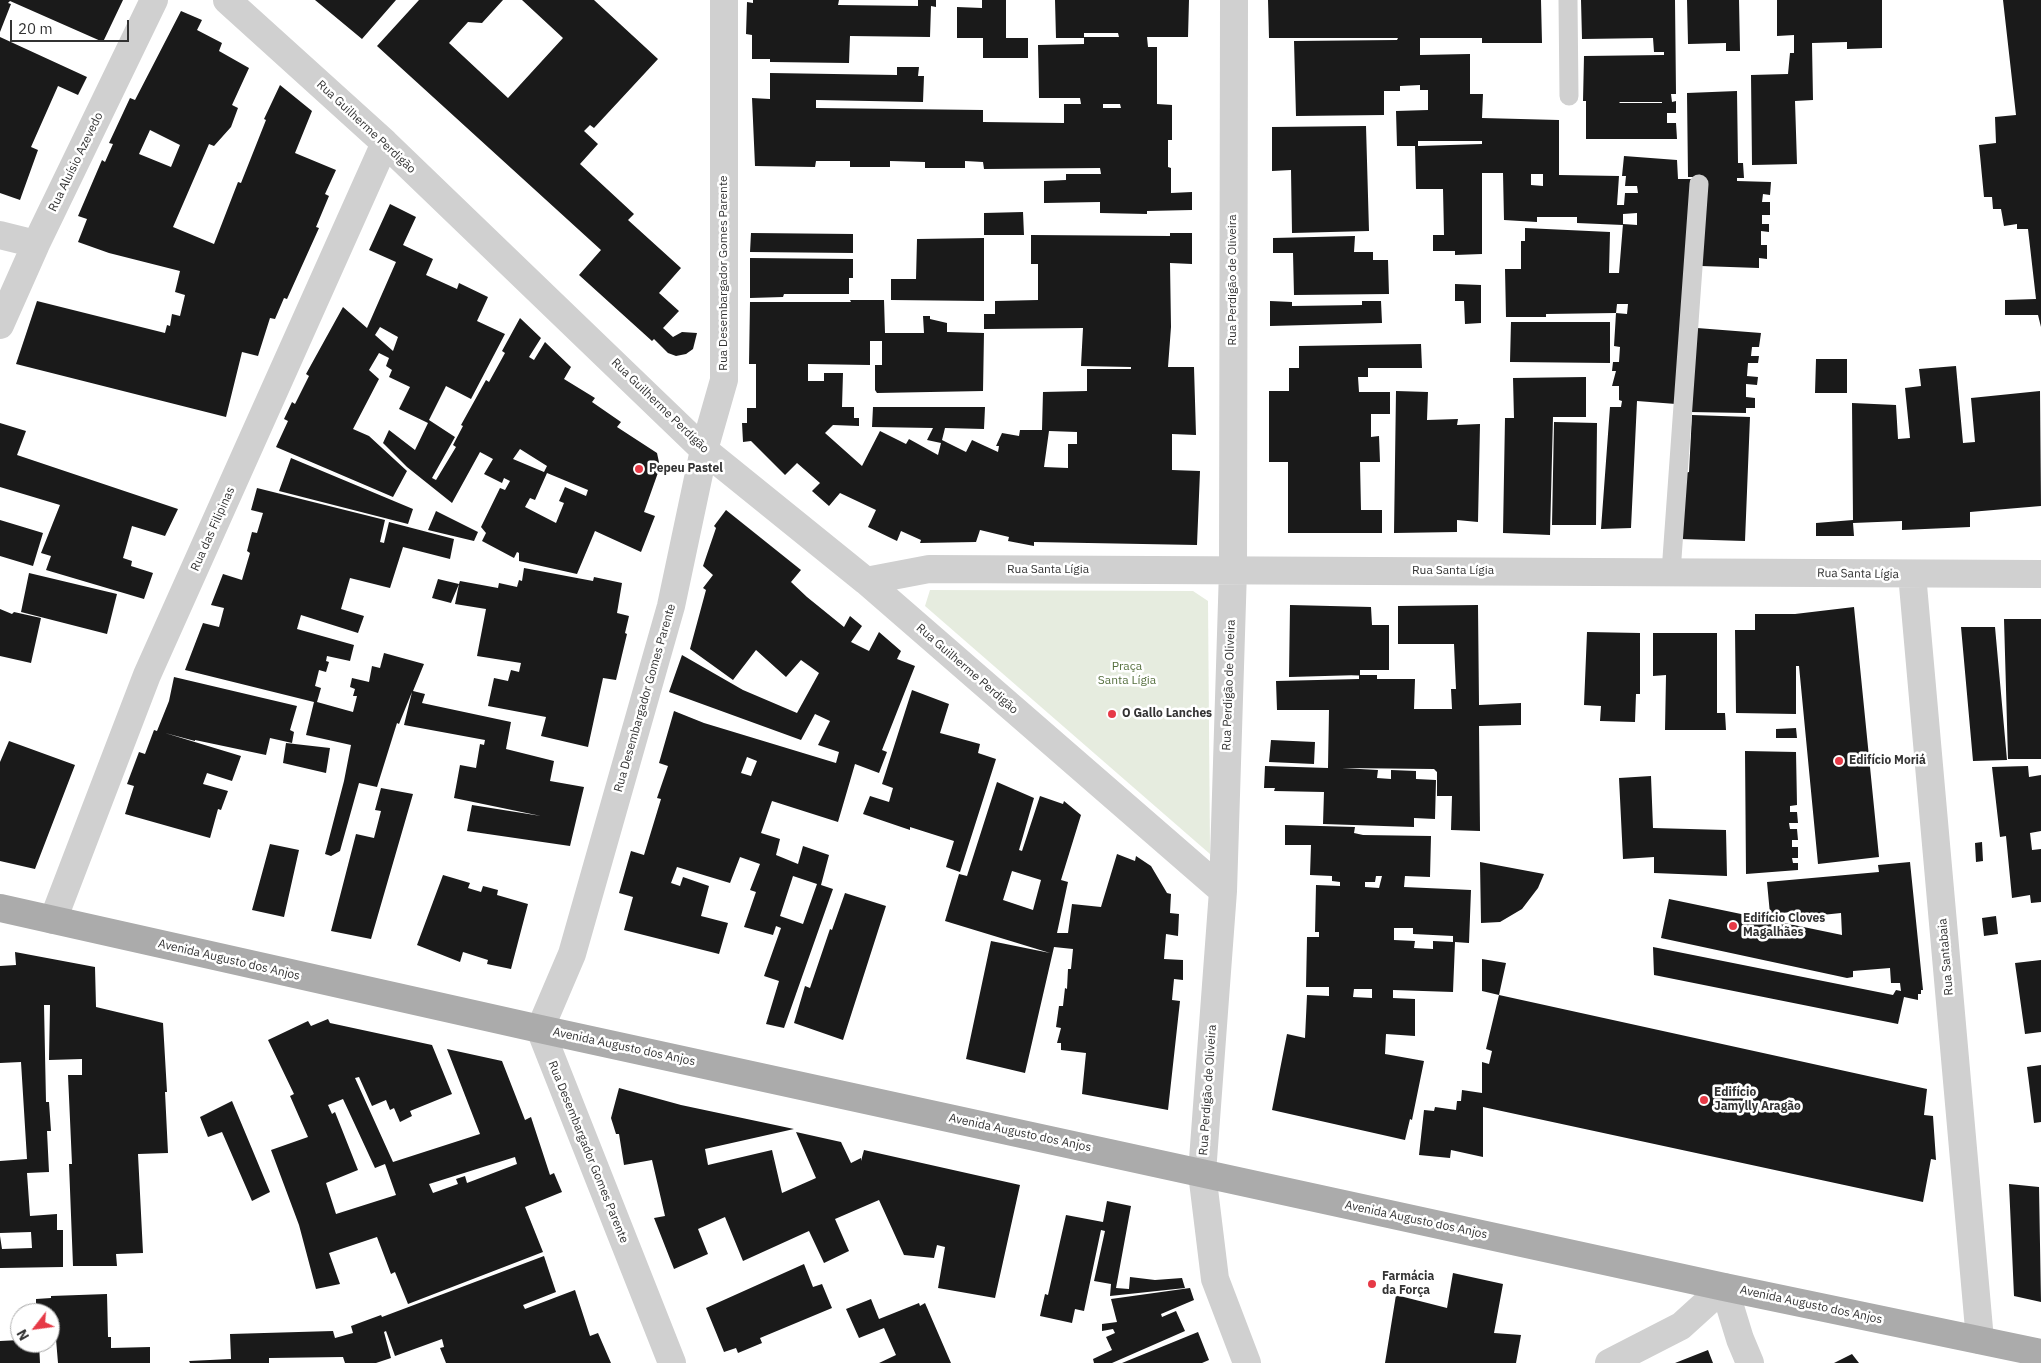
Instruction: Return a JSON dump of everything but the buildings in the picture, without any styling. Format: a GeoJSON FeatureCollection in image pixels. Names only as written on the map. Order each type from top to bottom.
{"type":"FeatureCollection","features":[{"type":"Feature","properties":{"kind":"main road","name":"Avenida Augusto dos Anjos"},"geometry":{"type":"LineString","coordinates":[[0,908],[540,1029],[1724,1287],[2041,1353]]}},
{"type":"Feature","properties":{"kind":"street","name":"Rua Aluísio Azevedo"},"geometry":{"type":"LineString","coordinates":[[0,325],[36,244],[154,0]]}},
{"type":"Feature","properties":{"kind":"street","name":"Rua Guilherme Perdigão"},"geometry":{"type":"LineString","coordinates":[[227,0],[385,143],[704,450],[866,581],[1223,891]]}},
{"type":"Feature","properties":{"kind":"street","name":"Rua Desembargador Gomes Parente"},"geometry":{"type":"LineString","coordinates":[[672,1363],[540,1029],[572,954],[669,616],[704,450],[724,380],[724,0]]}},
{"type":"Feature","properties":{"kind":"street","name":"Rua Perdigão de Oliveira"},"geometry":{"type":"LineString","coordinates":[[1234,0],[1233,570],[1223,891],[1202,1173],[1215,1279],[1247,1363]]}},
{"type":"Feature","properties":{"kind":"street","name":"Rua das Filipinas"},"geometry":{"type":"LineString","coordinates":[[53,920],[147,675],[385,143]]}},
{"type":"Feature","properties":{"kind":"street"},"geometry":{"type":"LineString","coordinates":[[0,235],[36,244]]}},
{"type":"Feature","properties":{"kind":"street","name":"Rua Santa Lígia"},"geometry":{"type":"LineString","coordinates":[[866,581],[929,569],[2041,574]]}},
{"type":"Feature","properties":{"kind":"street","name":"Rua Santabaia"},"geometry":{"type":"LineString","coordinates":[[1912,574],[1980,1340]]}},
{"type":"Feature","properties":{"kind":"street"},"geometry":{"type":"LineString","coordinates":[[1610,1363],[1681,1326],[1724,1287],[1750,1363]]}},
{"type":"Feature","properties":{"kind":"lane"},"geometry":{"type":"LineString","coordinates":[[1568,0],[1570,96]]}},
{"type":"Feature","properties":{"kind":"lane"},"geometry":{"type":"LineString","coordinates":[[1671,572],[1699,184]]}},
{"type":"Feature","properties":{"kind":"green space","name":"Praça Santa Lígia"},"geometry":{"type":"Polygon","coordinates":[[[930,590],[1193,591],[1208,601],[1210,854],[925,606],[930,590]]]}},
{"type":"Feature","properties":{"kind":"place","name":"Pepeu Pastel"},"geometry":{"type":"Point","coordinates":[639,469]}},
{"type":"Feature","properties":{"kind":"place","name":"O Gallo Lanches"},"geometry":{"type":"Point","coordinates":[1112,714]}},
{"type":"Feature","properties":{"kind":"place","name":"Edifício Moriá"},"geometry":{"type":"Point","coordinates":[1839,761]}},
{"type":"Feature","properties":{"kind":"place","name":"Edifício Cloves Magalhães"},"geometry":{"type":"Point","coordinates":[1733,926]}},
{"type":"Feature","properties":{"kind":"place","name":"Edifício Jamylly Aragão"},"geometry":{"type":"Point","coordinates":[1704,1100]}},
{"type":"Feature","properties":{"kind":"place","name":"Farmácia da Força"},"geometry":{"type":"Point","coordinates":[1372,1284]}}]}
